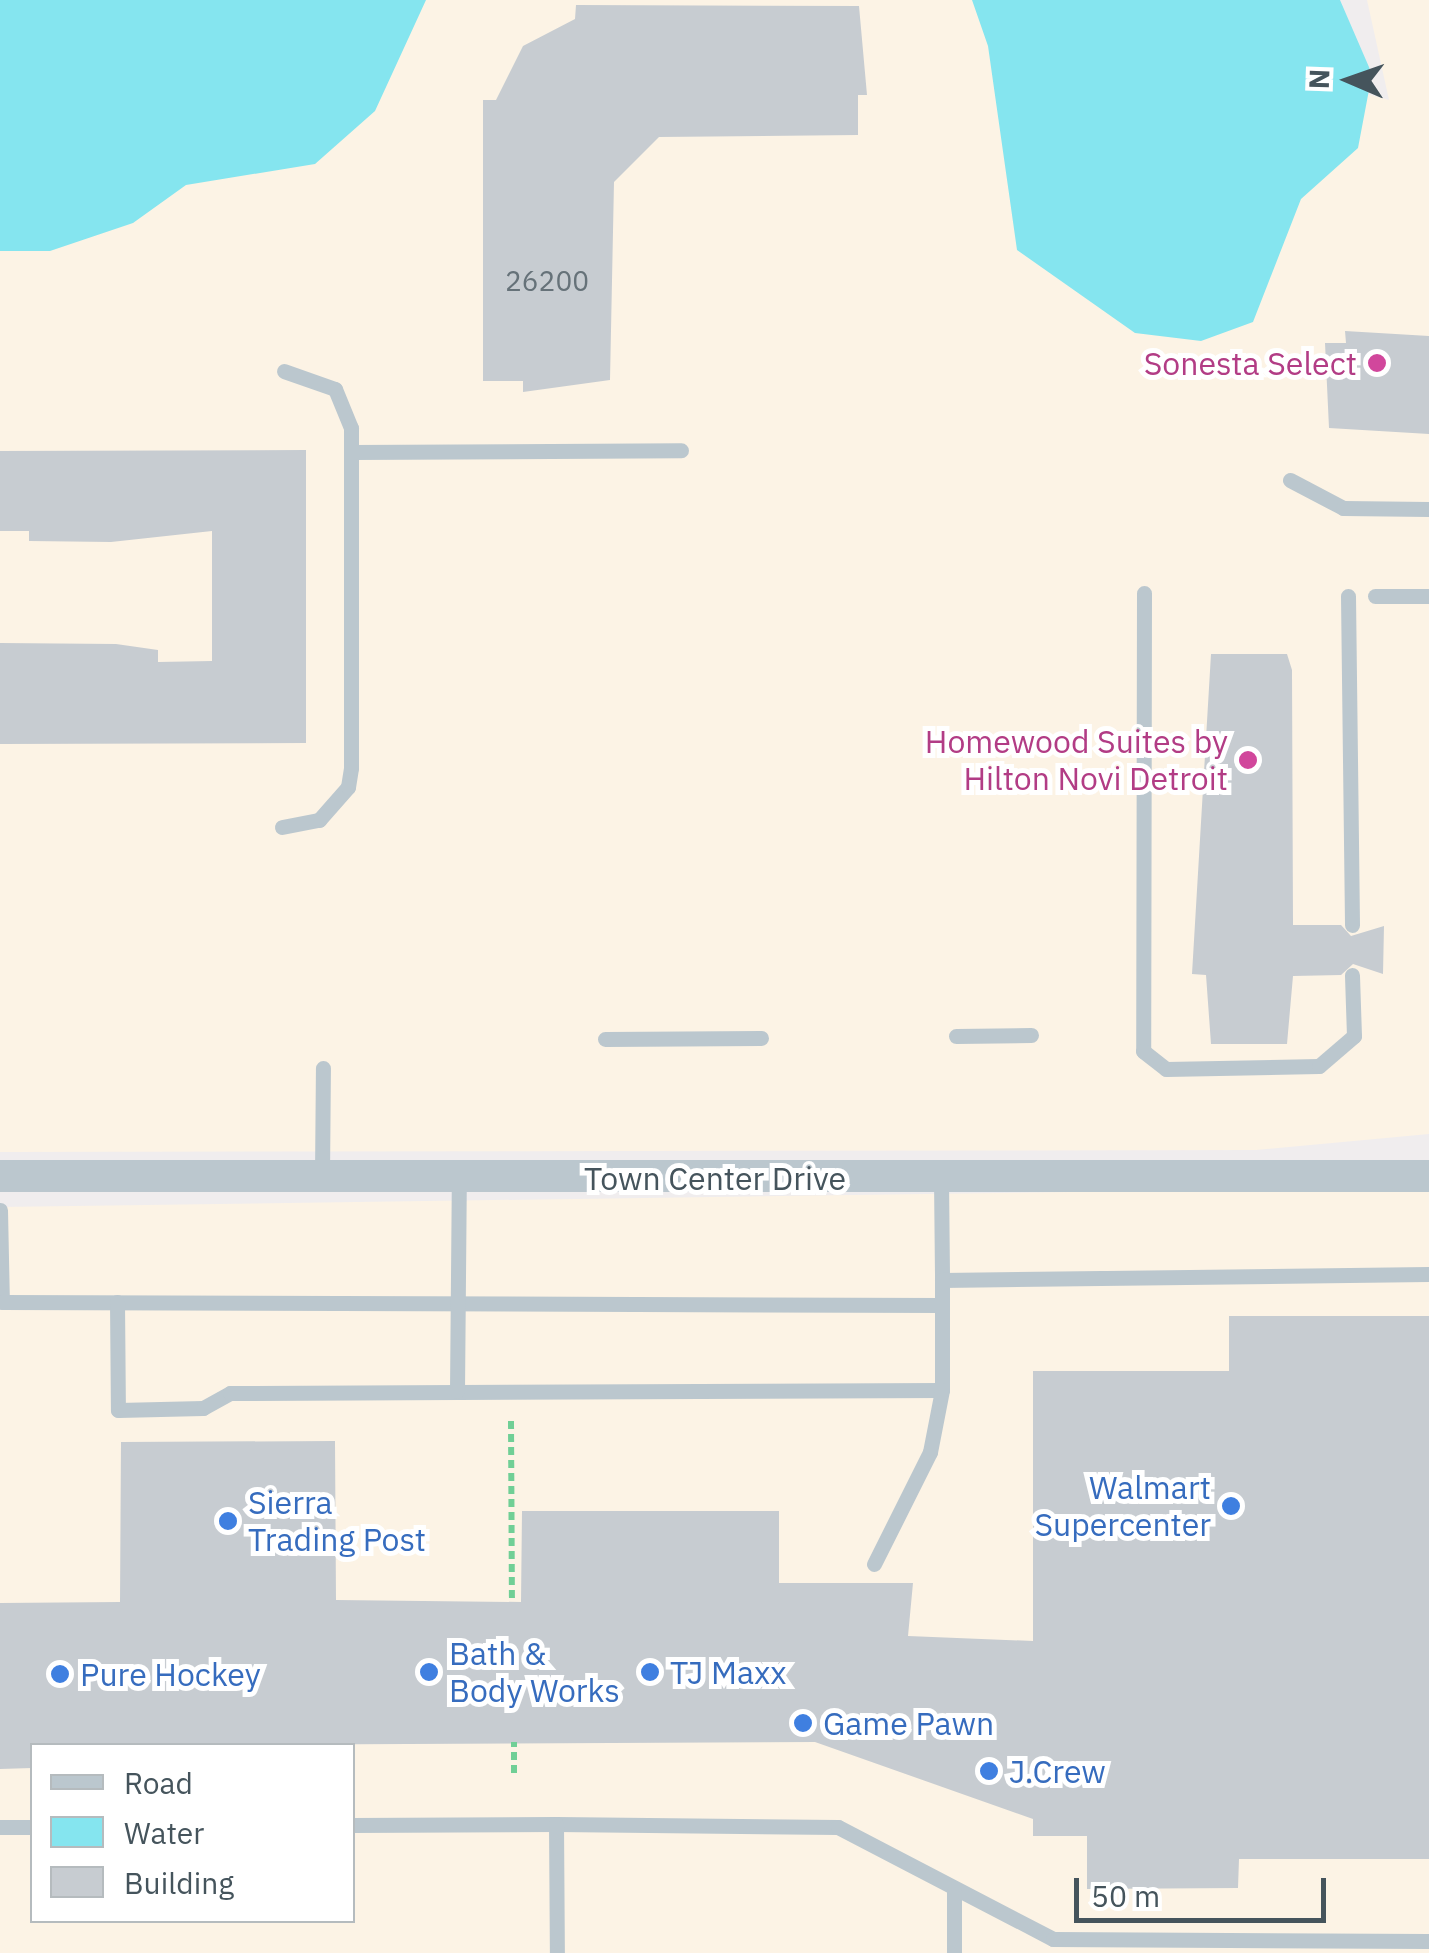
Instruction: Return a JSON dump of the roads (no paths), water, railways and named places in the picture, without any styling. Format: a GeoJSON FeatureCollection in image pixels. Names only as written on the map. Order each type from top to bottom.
{"type":"FeatureCollection","features":[{"type":"Feature","properties":{"kind":"street","name":"Town Center Drive"},"geometry":{"type":"LineString","coordinates":[[0,1176],[1429,1176]]}},
{"type":"Feature","properties":{"kind":"lane"},"geometry":{"type":"LineString","coordinates":[[282,827],[318,820],[348,787],[352,452],[335,389],[284,371]]}},
{"type":"Feature","properties":{"kind":"lane"},"geometry":{"type":"LineString","coordinates":[[352,452],[681,450]]}},
{"type":"Feature","properties":{"kind":"lane"},"geometry":{"type":"LineString","coordinates":[[1290,480],[1344,508],[1429,509]]}},
{"type":"Feature","properties":{"kind":"lane"},"geometry":{"type":"LineString","coordinates":[[1144,593],[1144,1051],[1166,1069],[1319,1066],[1354,1036],[1352,975]]}},
{"type":"Feature","properties":{"kind":"lane"},"geometry":{"type":"LineString","coordinates":[[1348,596],[1352,925]]}},
{"type":"Feature","properties":{"kind":"lane"},"geometry":{"type":"LineString","coordinates":[[1375,596],[1429,596]]}},
{"type":"Feature","properties":{"kind":"lane"},"geometry":{"type":"LineString","coordinates":[[956,1036],[1031,1035]]}},
{"type":"Feature","properties":{"kind":"lane"},"geometry":{"type":"LineString","coordinates":[[605,1039],[761,1038]]}},
{"type":"Feature","properties":{"kind":"lane"},"geometry":{"type":"LineString","coordinates":[[322,1176],[323,1068]]}},
{"type":"Feature","properties":{"kind":"lane"},"geometry":{"type":"LineString","coordinates":[[457,1390],[459,1178]]}},
{"type":"Feature","properties":{"kind":"lane"},"geometry":{"type":"LineString","coordinates":[[874,1564],[930,1452],[942,1390],[941,1179]]}},
{"type":"Feature","properties":{"kind":"lane"},"geometry":{"type":"LineString","coordinates":[[0,1210],[2,1302],[942,1305]]}},
{"type":"Feature","properties":{"kind":"lane"},"geometry":{"type":"LineString","coordinates":[[942,1280],[1429,1274]]}},
{"type":"Feature","properties":{"kind":"lane"},"geometry":{"type":"LineString","coordinates":[[117,1302],[118,1410],[203,1408],[230,1393],[942,1390]]}},
{"type":"Feature","properties":{"kind":"lane"},"geometry":{"type":"LineString","coordinates":[[355,1825],[818,1823],[1053,1939],[1429,1940]]}},
{"type":"Feature","properties":{"kind":"lane"},"geometry":{"type":"LineString","coordinates":[[556,1824],[557,1953]]}},
{"type":"Feature","properties":{"kind":"lane"},"geometry":{"type":"LineString","coordinates":[[0,1827],[30,1827]]}},
{"type":"Feature","properties":{"kind":"lane"},"geometry":{"type":"LineString","coordinates":[[954,1891],[954,1953]]}},
{"type":"Feature","properties":{"kind":"water"},"geometry":{"type":"Polygon","coordinates":[[[0,0],[426,0],[375,111],[315,164],[186,185],[133,223],[50,251],[0,251],[0,0]]]}},
{"type":"Feature","properties":{"kind":"water"},"geometry":{"type":"Polygon","coordinates":[[[972,0],[1340,0],[1372,74],[1358,148],[1301,199],[1253,322],[1201,341],[1135,333],[1017,250],[988,46],[972,0]]]}},
{"type":"Feature","properties":{"kind":"place","name":"Sonesta Select"},"geometry":{"type":"Point","coordinates":[1377,363]}},
{"type":"Feature","properties":{"kind":"place","name":"Homewood Suites by Hilton Novi Detroit"},"geometry":{"type":"Point","coordinates":[1248,760]}},
{"type":"Feature","properties":{"kind":"place","name":"Walmart Supercenter"},"geometry":{"type":"Point","coordinates":[1231,1506]}},
{"type":"Feature","properties":{"kind":"place","name":"Sierra Trading Post"},"geometry":{"type":"Point","coordinates":[228,1521]}},
{"type":"Feature","properties":{"kind":"place","name":"Bath & Body Works"},"geometry":{"type":"Point","coordinates":[429,1672]}},
{"type":"Feature","properties":{"kind":"place","name":"TJ Maxx"},"geometry":{"type":"Point","coordinates":[650,1672]}},
{"type":"Feature","properties":{"kind":"place","name":"Pure Hockey"},"geometry":{"type":"Point","coordinates":[60,1674]}},
{"type":"Feature","properties":{"kind":"place","name":"Game Pawn"},"geometry":{"type":"Point","coordinates":[803,1723]}},
{"type":"Feature","properties":{"kind":"place","name":"J.Crew"},"geometry":{"type":"Point","coordinates":[989,1771]}}]}
